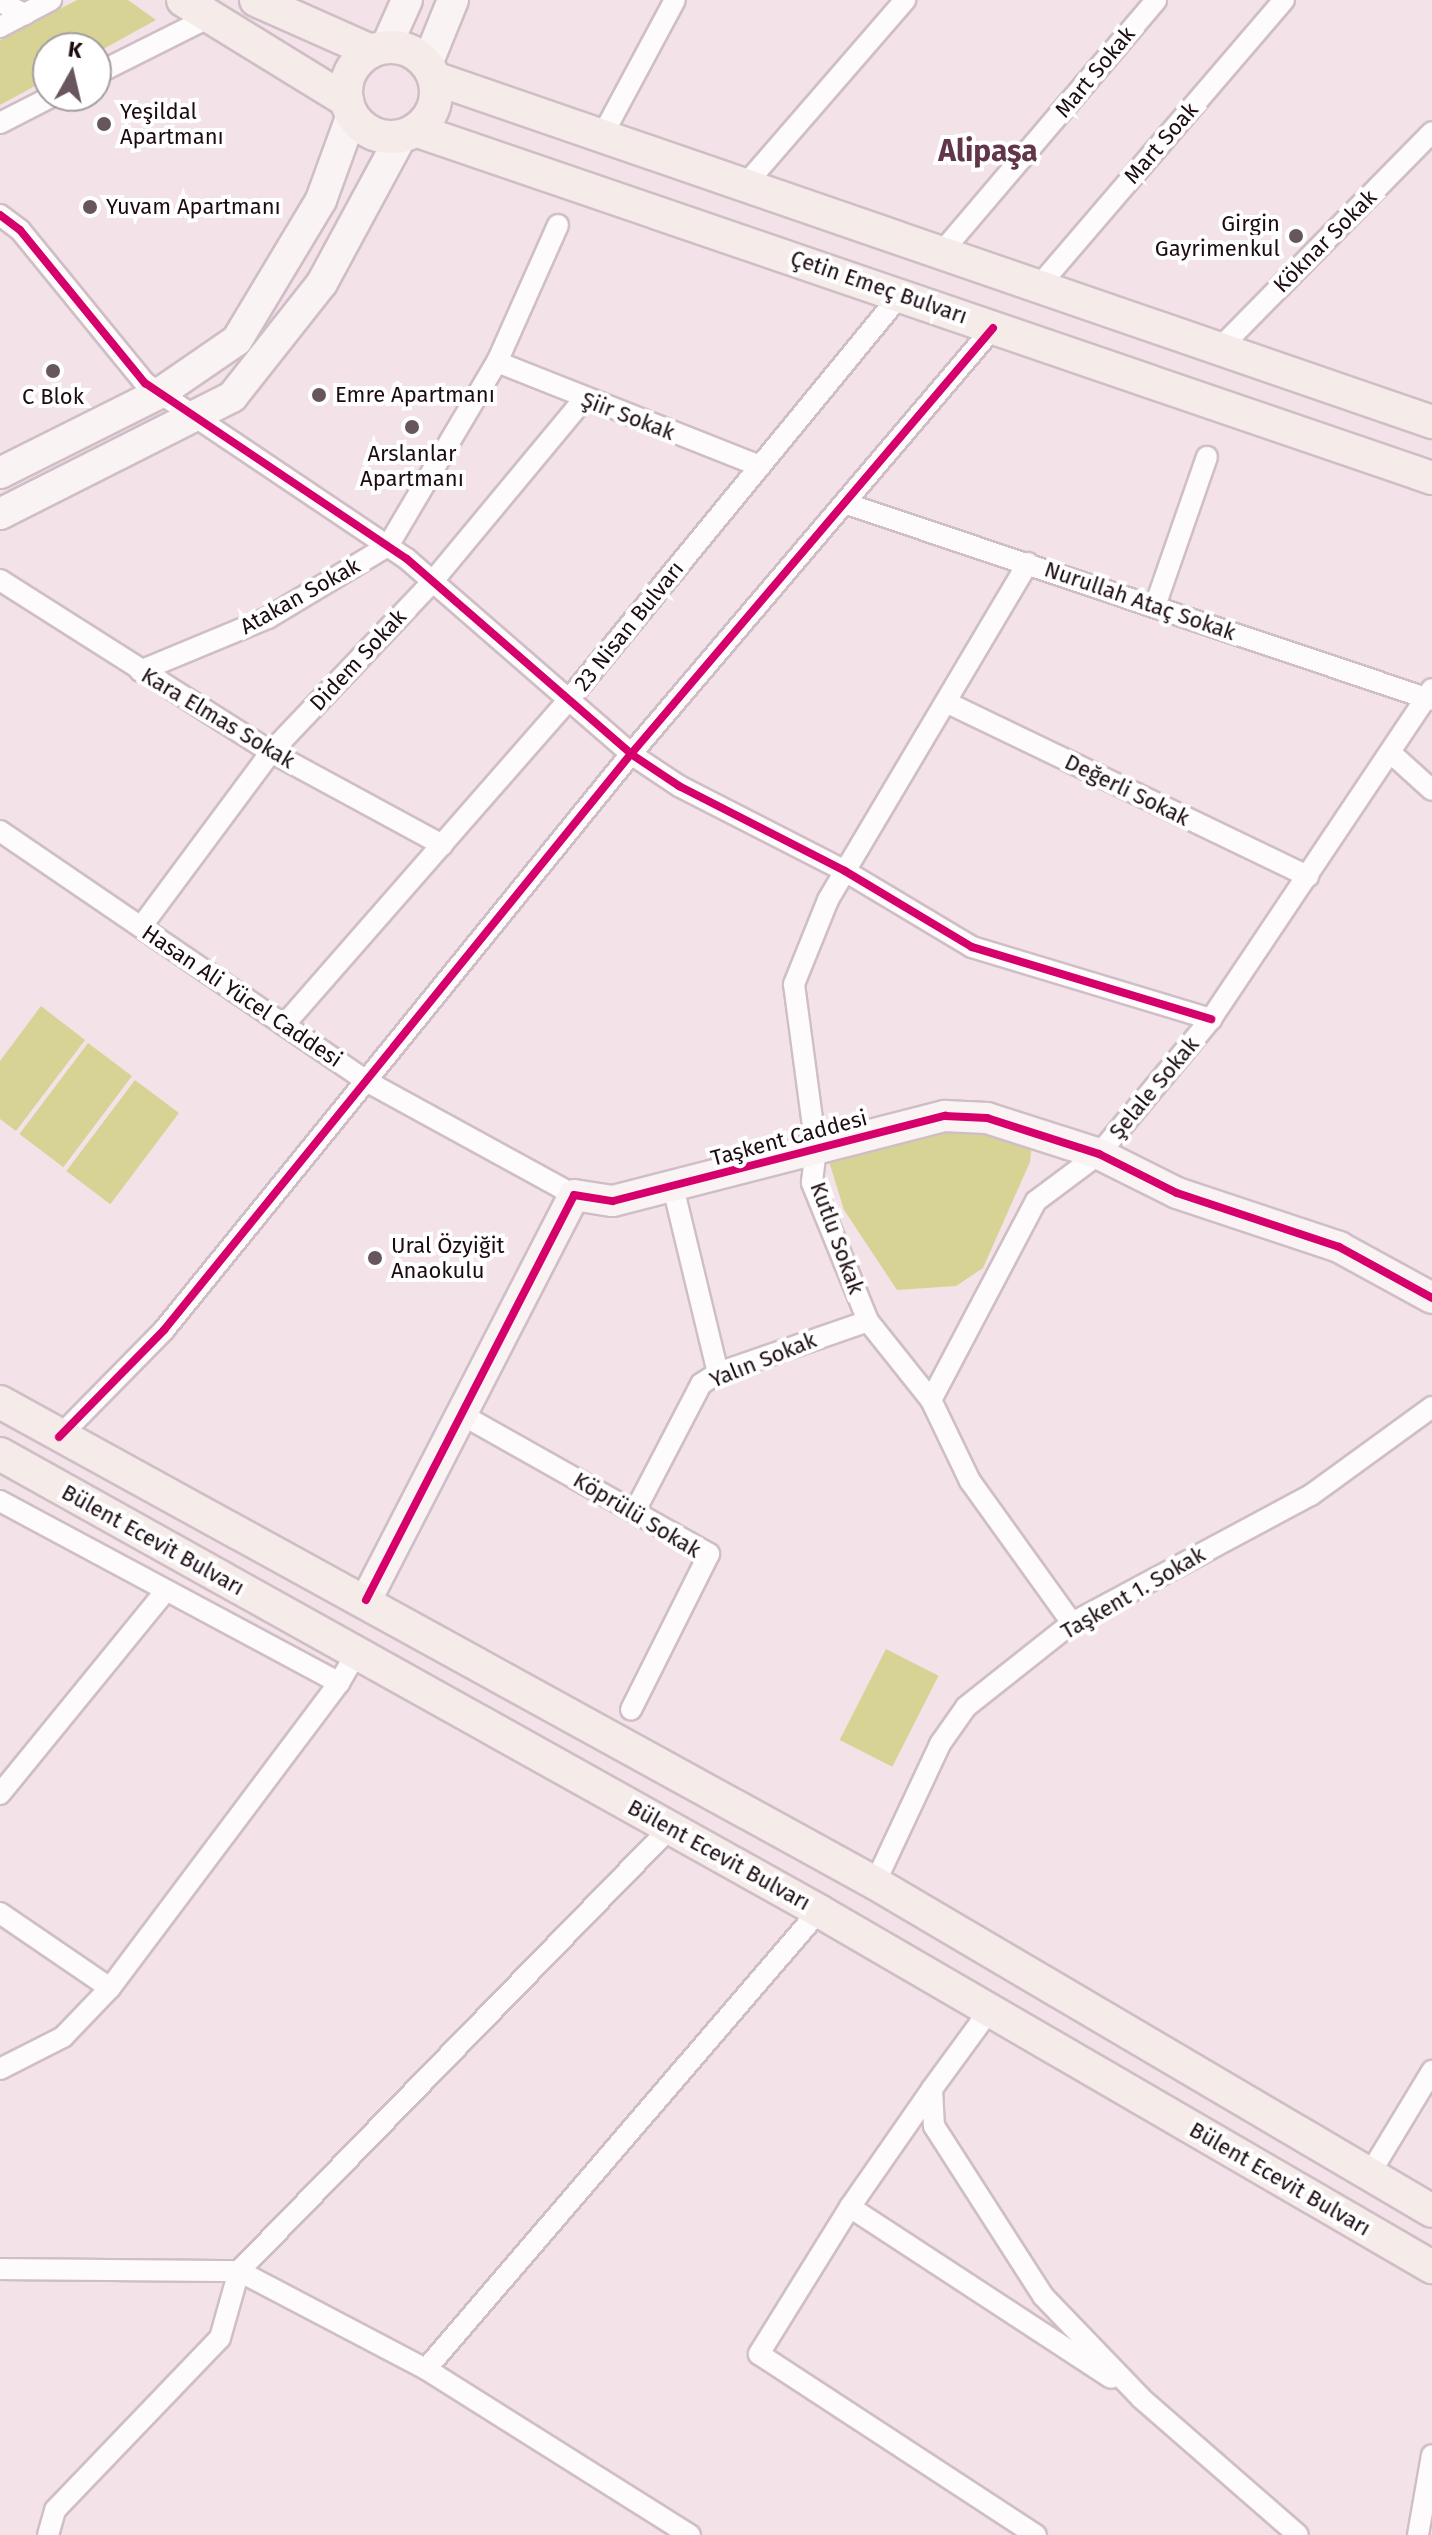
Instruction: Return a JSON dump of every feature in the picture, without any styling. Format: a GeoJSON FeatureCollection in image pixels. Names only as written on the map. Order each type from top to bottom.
{"type":"FeatureCollection","features":[{"type":"Feature","properties":{"kind":"main road"},"geometry":{"type":"LineString","coordinates":[[183,0],[349,108],[374,133],[409,132],[433,107],[430,71]]}},
{"type":"Feature","properties":{"kind":"main road"},"geometry":{"type":"LineString","coordinates":[[256,0],[378,49],[415,54],[430,71],[602,136],[1432,422]]}},
{"type":"Feature","properties":{"kind":"main road"},"geometry":{"type":"LineString","coordinates":[[349,108],[350,72],[378,49]]}},
{"type":"Feature","properties":{"kind":"main road","name":"Çetin Emeç Bulvarı"},"geometry":{"type":"LineString","coordinates":[[409,132],[902,293],[993,328],[1432,478]]}},
{"type":"Feature","properties":{"kind":"main road","name":"Bülent Ecevit Bulvarı"},"geometry":{"type":"LineString","coordinates":[[0,1402],[59,1437],[366,1600],[875,1883],[1432,2211]]}},
{"type":"Feature","properties":{"kind":"main road","name":"Bülent Ecevit Bulvarı"},"geometry":{"type":"LineString","coordinates":[[13,1462],[819,1911],[1432,2267]]}},
{"type":"Feature","properties":{"kind":"street"},"geometry":{"type":"LineString","coordinates":[[0,27],[51,0]]}},
{"type":"Feature","properties":{"kind":"street"},"geometry":{"type":"LineString","coordinates":[[378,49],[407,0]]}},
{"type":"Feature","properties":{"kind":"street"},"geometry":{"type":"LineString","coordinates":[[430,71],[453,0]]}},
{"type":"Feature","properties":{"kind":"street"},"geometry":{"type":"LineString","coordinates":[[602,136],[675,0]]}},
{"type":"Feature","properties":{"kind":"street"},"geometry":{"type":"LineString","coordinates":[[745,185],[905,0]]}},
{"type":"Feature","properties":{"kind":"street","name":"Mart Sokak"},"geometry":{"type":"LineString","coordinates":[[941,253],[1156,0]]}},
{"type":"Feature","properties":{"kind":"street","name":"Mart Soak"},"geometry":{"type":"LineString","coordinates":[[1038,287],[1284,0]]}},
{"type":"Feature","properties":{"kind":"street"},"geometry":{"type":"LineString","coordinates":[[0,2],[25,14]]}},
{"type":"Feature","properties":{"kind":"street"},"geometry":{"type":"LineString","coordinates":[[112,66],[210,17]]}},
{"type":"Feature","properties":{"kind":"street"},"geometry":{"type":"LineString","coordinates":[[0,123],[32,107]]}},
{"type":"Feature","properties":{"kind":"street"},"geometry":{"type":"LineString","coordinates":[[0,473],[160,393],[237,340],[321,200],[349,108]]}},
{"type":"Feature","properties":{"kind":"street"},"geometry":{"type":"LineString","coordinates":[[0,514],[188,416],[232,397],[322,283],[409,132]]}},
{"type":"Feature","properties":{"kind":"street","name":"Köknar Sokak"},"geometry":{"type":"LineString","coordinates":[[1219,349],[1432,132]]}},
{"type":"Feature","properties":{"kind":"street"},"geometry":{"type":"LineString","coordinates":[[0,215],[20,230],[145,383],[188,416],[237,443],[388,546],[570,698],[631,754],[679,786],[845,871],[972,947],[1211,1019]]}},
{"type":"Feature","properties":{"kind":"street","name":"Atakan Sokak"},"geometry":{"type":"LineString","coordinates":[[140,671],[268,618],[388,546],[497,362],[558,225]]}},
{"type":"Feature","properties":{"kind":"street","name":"23 Nisan Bulvarı"},"geometry":{"type":"LineString","coordinates":[[284,1025],[570,698],[902,293]]}},
{"type":"Feature","properties":{"kind":"street"},"geometry":{"type":"LineString","coordinates":[[59,1437],[164,1330],[631,754],[847,504],[993,328]]}},
{"type":"Feature","properties":{"kind":"street","name":"Şiir Sokak"},"geometry":{"type":"LineString","coordinates":[[497,362],[584,399],[760,466]]}},
{"type":"Feature","properties":{"kind":"street","name":"Didem Sokak"},"geometry":{"type":"LineString","coordinates":[[141,927],[271,752],[433,581],[584,399]]}},
{"type":"Feature","properties":{"kind":"street"},"geometry":{"type":"LineString","coordinates":[[1155,606],[1207,457]]}},
{"type":"Feature","properties":{"kind":"street","name":"Nurullah Ataç Sokak"},"geometry":{"type":"LineString","coordinates":[[847,504],[1430,696]]}},
{"type":"Feature","properties":{"kind":"street","name":"Kutlu Sokak"},"geometry":{"type":"LineString","coordinates":[[1028,563],[845,871],[800,957],[794,984],[816,1149],[812,1183],[868,1321],[931,1400],[970,1481],[1072,1623]]}},
{"type":"Feature","properties":{"kind":"street","name":"Kara Elmas Sokak"},"geometry":{"type":"LineString","coordinates":[[0,580],[271,752],[442,845]]}},
{"type":"Feature","properties":{"kind":"street","name":"Şelale Sokak"},"geometry":{"type":"LineString","coordinates":[[931,1400],[1036,1201],[1099,1154],[1211,1019],[1430,696]]}},
{"type":"Feature","properties":{"kind":"street","name":"Değerli Sokak"},"geometry":{"type":"LineString","coordinates":[[946,702],[1308,876]]}},
{"type":"Feature","properties":{"kind":"street"},"geometry":{"type":"LineString","coordinates":[[1391,753],[1432,790]]}},
{"type":"Feature","properties":{"kind":"street","name":"Hasan Ali Yücel Caddesi"},"geometry":{"type":"LineString","coordinates":[[0,831],[368,1082],[574,1195]]}},
{"type":"Feature","properties":{"kind":"street","name":"Taşkent Caddesi"},"geometry":{"type":"LineString","coordinates":[[574,1195],[613,1201],[945,1116],[987,1118],[1099,1154],[1177,1193],[1339,1247],[1432,1298]]}},
{"type":"Feature","properties":{"kind":"street"},"geometry":{"type":"LineString","coordinates":[[673,1187],[718,1373]]}},
{"type":"Feature","properties":{"kind":"street"},"geometry":{"type":"LineString","coordinates":[[366,1600],[459,1413],[574,1195]]}},
{"type":"Feature","properties":{"kind":"street","name":"Yalın Sokak"},"geometry":{"type":"LineString","coordinates":[[635,1511],[701,1384],[718,1373],[868,1321]]}},
{"type":"Feature","properties":{"kind":"street","name":"Taşkent 1. Sokak"},"geometry":{"type":"LineString","coordinates":[[875,1883],[940,1744],[966,1707],[1072,1623],[1311,1495],[1432,1407]]}},
{"type":"Feature","properties":{"kind":"street","name":"Köprülü Sokak"},"geometry":{"type":"LineString","coordinates":[[459,1413],[709,1554],[631,1710]]}},
{"type":"Feature","properties":{"kind":"street"},"geometry":{"type":"LineString","coordinates":[[13,1462],[0,1500],[165,1592],[339,1683]]}},
{"type":"Feature","properties":{"kind":"street"},"geometry":{"type":"LineString","coordinates":[[0,1794],[165,1592]]}},
{"type":"Feature","properties":{"kind":"street"},"geometry":{"type":"LineString","coordinates":[[0,2069],[63,2037],[110,1988],[339,1683],[356,1653]]}},
{"type":"Feature","properties":{"kind":"street"},"geometry":{"type":"LineString","coordinates":[[48,2535],[55,2510],[220,2338],[239,2271],[670,1828]]}},
{"type":"Feature","properties":{"kind":"street"},"geometry":{"type":"LineString","coordinates":[[426,2369],[819,1911]]}},
{"type":"Feature","properties":{"kind":"street"},"geometry":{"type":"LineString","coordinates":[[0,1913],[110,1988]]}},
{"type":"Feature","properties":{"kind":"street"},"geometry":{"type":"LineString","coordinates":[[989,2011],[850,2207],[759,2354],[1036,2535]]}},
{"type":"Feature","properties":{"kind":"street"},"geometry":{"type":"LineString","coordinates":[[1369,2175],[1432,2071]]}},
{"type":"Feature","properties":{"kind":"street"},"geometry":{"type":"LineString","coordinates":[[932,2089],[934,2126],[1043,2296],[1141,2398],[1298,2535]]}},
{"type":"Feature","properties":{"kind":"street"},"geometry":{"type":"LineString","coordinates":[[850,2207],[1141,2398]]}},
{"type":"Feature","properties":{"kind":"street"},"geometry":{"type":"LineString","coordinates":[[0,2269],[239,2271],[426,2369],[690,2535]]}},
{"type":"Feature","properties":{"kind":"street"},"geometry":{"type":"LineString","coordinates":[[1418,2535],[1432,2455]]}},
{"type":"Feature","properties":{"kind":"shaded area"},"geometry":{"type":"Polygon","coordinates":[[[77,0],[128,0],[156,20],[112,44],[112,32],[32,32],[32,88],[0,105],[0,40],[77,0]]]}},
{"type":"Feature","properties":{"kind":"shaded area"},"geometry":{"type":"Polygon","coordinates":[[[41,1006],[85,1040],[16,1131],[0,1119],[0,1061],[41,1006]]]}},
{"type":"Feature","properties":{"kind":"shaded area"},"geometry":{"type":"Polygon","coordinates":[[[88,1043],[132,1076],[63,1167],[19,1134],[88,1043]]]}},
{"type":"Feature","properties":{"kind":"shaded area"},"geometry":{"type":"Polygon","coordinates":[[[135,1080],[179,1113],[110,1204],[66,1171],[135,1080]]]}},
{"type":"Feature","properties":{"kind":"shaded area"},"geometry":{"type":"Polygon","coordinates":[[[946,1123],[1032,1144],[1030,1162],[983,1268],[956,1286],[897,1290],[844,1210],[827,1155],[946,1123]]]}},
{"type":"Feature","properties":{"kind":"shaded area"},"geometry":{"type":"Polygon","coordinates":[[[886,1649],[939,1676],[892,1767],[840,1740],[886,1649]]]}},
{"type":"Feature","properties":{"kind":"cycle path"},"geometry":{"type":"LineString","coordinates":[[0,215],[20,230],[145,383],[407,559],[631,754],[679,786],[845,871],[972,947],[1211,1019]]}},
{"type":"Feature","properties":{"kind":"cycle path"},"geometry":{"type":"LineString","coordinates":[[59,1437],[164,1330],[631,754],[993,328]]}},
{"type":"Feature","properties":{"kind":"cycle path"},"geometry":{"type":"LineString","coordinates":[[366,1600],[574,1195],[613,1201],[945,1116],[987,1118],[1099,1154],[1177,1193],[1339,1247],[1432,1298]]}},
{"type":"Feature","properties":{"kind":"place","name":"Yeşildal Apartmanı"},"geometry":{"type":"Point","coordinates":[104,124]}},
{"type":"Feature","properties":{"kind":"place","name":"Yuvam Apartmanı"},"geometry":{"type":"Point","coordinates":[90,207]}},
{"type":"Feature","properties":{"kind":"place","name":"Girgin Gayrimenkul"},"geometry":{"type":"Point","coordinates":[1296,236]}},
{"type":"Feature","properties":{"kind":"place","name":"C Blok"},"geometry":{"type":"Point","coordinates":[53,371]}},
{"type":"Feature","properties":{"kind":"place","name":"Emre Apartmanı"},"geometry":{"type":"Point","coordinates":[319,395]}},
{"type":"Feature","properties":{"kind":"place","name":"Arslanlar Apartmanı"},"geometry":{"type":"Point","coordinates":[412,427]}},
{"type":"Feature","properties":{"kind":"place","name":"Ural Özyiğit Anaokulu"},"geometry":{"type":"Point","coordinates":[375,1258]}},
{"type":"Feature","properties":{"kind":"district","name":"Alipaşa"},"geometry":{"type":"Point","coordinates":[988,151]}}]}
